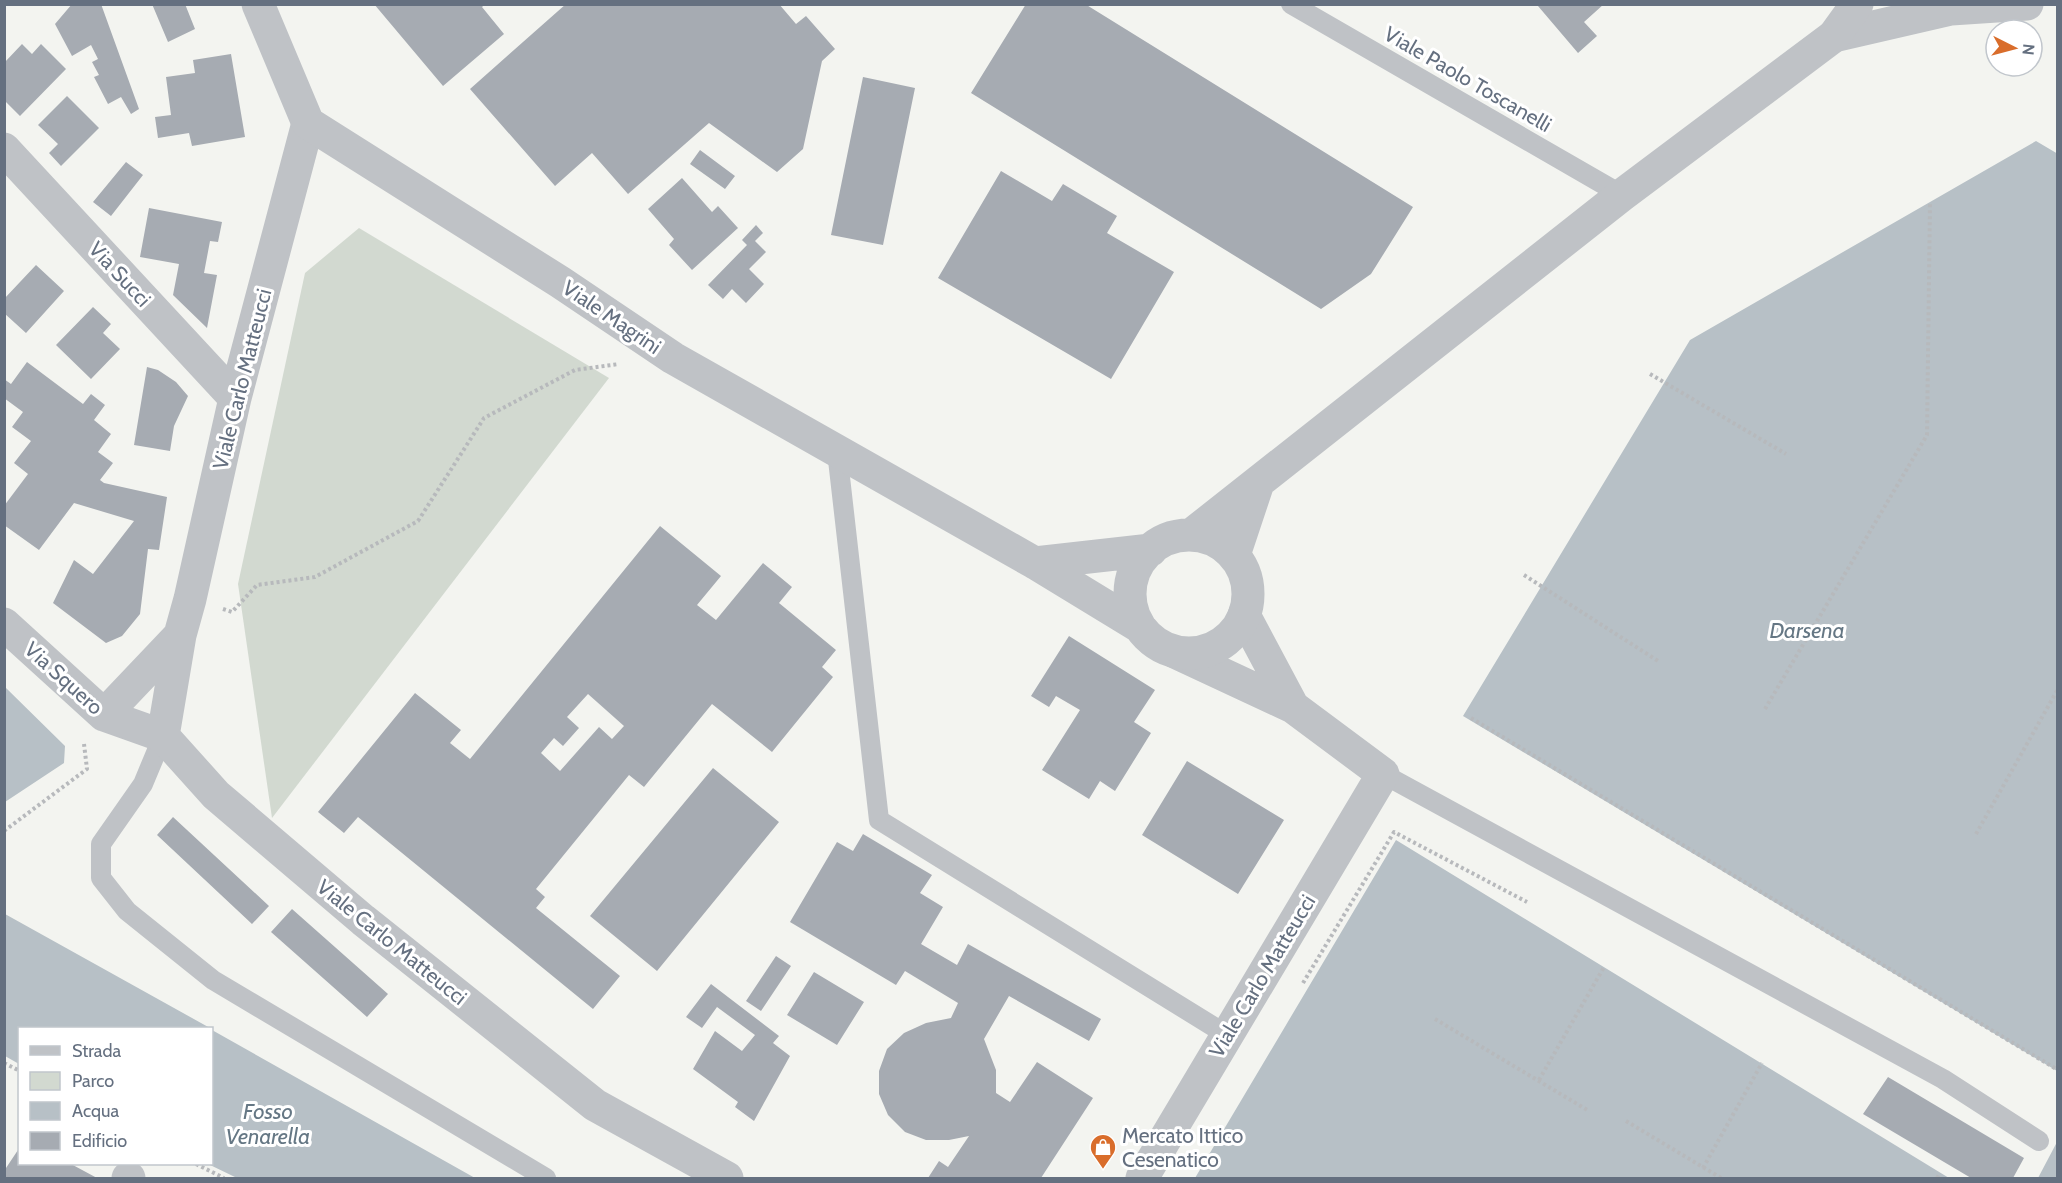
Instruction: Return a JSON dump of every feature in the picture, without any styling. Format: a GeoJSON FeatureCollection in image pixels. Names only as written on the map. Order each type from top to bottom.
{"type":"FeatureCollection","features":[{"type":"Feature","properties":{"kind":"street"},"geometry":{"type":"LineString","coordinates":[[1191,534],[1622,195],[1833,36],[1857,4]]}},
{"type":"Feature","properties":{"kind":"street"},"geometry":{"type":"LineString","coordinates":[[1833,36],[1951,9],[2027,4]]}},
{"type":"Feature","properties":{"kind":"street"},"geometry":{"type":"LineString","coordinates":[[260,5],[308,123]]}},
{"type":"Feature","properties":{"kind":"street","name":"Viale Magrini"},"geometry":{"type":"LineString","coordinates":[[308,123],[560,282],[673,358],[1035,563],[1140,627]]}},
{"type":"Feature","properties":{"kind":"street","name":"Viale Carlo Matteucci"},"geometry":{"type":"LineString","coordinates":[[308,123],[235,399],[180,635],[163,736],[216,795],[363,920],[595,1105],[716,1176]]}},
{"type":"Feature","properties":{"kind":"street","name":"Via Succi"},"geometry":{"type":"LineString","coordinates":[[4,149],[235,399]]}},
{"type":"Feature","properties":{"kind":"street"},"geometry":{"type":"LineString","coordinates":[[1234,555],[1258,483]]}},
{"type":"Feature","properties":{"kind":"street"},"geometry":{"type":"LineString","coordinates":[[1175,652],[1191,654],[1209,650],[1224,642],[1236,630],[1244,615],[1248,600],[1248,584],[1242,568],[1234,555],[1207,537],[1191,534],[1174,537],[1157,544],[1143,556],[1134,572],[1130,590],[1132,610],[1140,627],[1161,646],[1293,707],[1383,774]]}},
{"type":"Feature","properties":{"kind":"street"},"geometry":{"type":"LineString","coordinates":[[1035,563],[1150,550]]}},
{"type":"Feature","properties":{"kind":"street"},"geometry":{"type":"LineString","coordinates":[[1244,615],[1293,707]]}},
{"type":"Feature","properties":{"kind":"street","name":"Via Squero"},"geometry":{"type":"LineString","coordinates":[[4,624],[104,716],[163,736]]}},
{"type":"Feature","properties":{"kind":"street","name":"Viale Carlo Matteucci"},"geometry":{"type":"LineString","coordinates":[[104,716],[180,635]]}},
{"type":"Feature","properties":{"kind":"street","name":"Viale Carlo Matteucci"},"geometry":{"type":"LineString","coordinates":[[1142,1179],[1383,774]]}},
{"type":"Feature","properties":{"kind":"lane","name":"Viale Paolo Toscanelli"},"geometry":{"type":"LineString","coordinates":[[1291,4],[1622,195]]}},
{"type":"Feature","properties":{"kind":"lane"},"geometry":{"type":"LineString","coordinates":[[837,451],[879,820],[1227,1035]]}},
{"type":"Feature","properties":{"kind":"lane"},"geometry":{"type":"LineString","coordinates":[[163,736],[143,784],[101,844],[101,878],[127,911],[213,980],[546,1179]]}},
{"type":"Feature","properties":{"kind":"lane"},"geometry":{"type":"LineString","coordinates":[[1383,774],[1943,1079],[2039,1140]]}},
{"type":"Feature","properties":{"kind":"path"},"geometry":{"type":"LineString","coordinates":[[1764,710],[1927,435],[1930,202]]}},
{"type":"Feature","properties":{"kind":"path"},"geometry":{"type":"LineString","coordinates":[[190,599],[232,612],[257,585],[315,578],[418,521],[484,418],[576,370],[673,358]]}},
{"type":"Feature","properties":{"kind":"path"},"geometry":{"type":"LineString","coordinates":[[1650,374],[1786,454]]}},
{"type":"Feature","properties":{"kind":"path"},"geometry":{"type":"LineString","coordinates":[[1524,575],[1658,661]]}},
{"type":"Feature","properties":{"kind":"path"},"geometry":{"type":"LineString","coordinates":[[1976,834],[2058,689]]}},
{"type":"Feature","properties":{"kind":"path"},"geometry":{"type":"LineString","coordinates":[[1471,718],[2058,1070]]}},
{"type":"Feature","properties":{"kind":"path"},"geometry":{"type":"LineString","coordinates":[[4,831],[87,769],[84,744],[76,735]]}},
{"type":"Feature","properties":{"kind":"path"},"geometry":{"type":"LineString","coordinates":[[1301,985],[1394,832],[1527,902]]}},
{"type":"Feature","properties":{"kind":"path"},"geometry":{"type":"LineString","coordinates":[[1539,1080],[1604,967]]}},
{"type":"Feature","properties":{"kind":"path"},"geometry":{"type":"LineString","coordinates":[[1435,1018],[1589,1111]]}},
{"type":"Feature","properties":{"kind":"path"},"geometry":{"type":"LineString","coordinates":[[4,1063],[18,1070]]}},
{"type":"Feature","properties":{"kind":"path"},"geometry":{"type":"LineString","coordinates":[[1702,1167],[1762,1063]]}},
{"type":"Feature","properties":{"kind":"path"},"geometry":{"type":"LineString","coordinates":[[1626,1121],[1721,1179]]}},
{"type":"Feature","properties":{"kind":"path"},"geometry":{"type":"LineString","coordinates":[[197,1165],[224,1179]]}},
{"type":"Feature","properties":{"kind":"path"},"geometry":{"type":"LineString","coordinates":[[1937,1179],[1940,1173]]}},
{"type":"Feature","properties":{"kind":"green space"},"geometry":{"type":"Polygon","coordinates":[[[359,228],[609,378],[272,818],[238,584],[305,273],[359,228]]]}},
{"type":"Feature","properties":{"kind":"water","name":"Darsena"},"geometry":{"type":"Polygon","coordinates":[[[2036,141],[2058,154],[2057,1071],[1463,716],[1690,340],[2036,141]]]}},
{"type":"Feature","properties":{"kind":"water"},"geometry":{"type":"Polygon","coordinates":[[[5,687],[65,746],[64,763],[5,802],[5,687]]]}},
{"type":"Feature","properties":{"kind":"water"},"geometry":{"type":"Polygon","coordinates":[[[1396,840],[1949,1178],[1195,1178],[1396,840]]]}},
{"type":"Feature","properties":{"kind":"water"},"geometry":{"type":"Polygon","coordinates":[[[4,914],[208,1027],[18,1027],[18,1063],[5,1056],[4,914]]]}},
{"type":"Feature","properties":{"kind":"water","name":"Fosso Venarella"},"geometry":{"type":"Polygon","coordinates":[[[213,1031],[475,1178],[237,1178],[210,1165],[213,1165],[213,1031]]]}},
{"type":"Feature","properties":{"kind":"water"},"geometry":{"type":"Polygon","coordinates":[[[2057,1142],[2057,1178],[2038,1178],[2057,1142]]]}},
{"type":"Feature","properties":{"kind":"building"},"geometry":{"type":"Polygon","coordinates":[[[72,4],[101,4],[139,109],[131,114],[121,97],[108,104],[94,77],[99,75],[92,62],[98,59],[91,45],[72,56],[55,24],[72,4]]]}},
{"type":"Feature","properties":{"kind":"building"},"geometry":{"type":"Polygon","coordinates":[[[152,4],[185,4],[195,29],[168,42],[152,4]]]}},
{"type":"Feature","properties":{"kind":"building"},"geometry":{"type":"Polygon","coordinates":[[[374,4],[485,4],[482,7],[504,34],[443,86],[374,4]]]}},
{"type":"Feature","properties":{"kind":"building"},"geometry":{"type":"Polygon","coordinates":[[[566,4],[779,4],[796,24],[806,16],[835,49],[822,61],[803,149],[777,172],[709,123],[628,194],[592,153],[555,186],[470,89],[566,4]]]}},
{"type":"Feature","properties":{"kind":"building"},"geometry":{"type":"Polygon","coordinates":[[[1026,4],[1085,4],[1413,207],[1371,274],[1321,309],[971,93],[1026,4]]]}},
{"type":"Feature","properties":{"kind":"building"},"geometry":{"type":"Polygon","coordinates":[[[1540,4],[1604,4],[1584,22],[1597,36],[1578,53],[1538,6],[1540,4]]]}},
{"type":"Feature","properties":{"kind":"building"},"geometry":{"type":"Polygon","coordinates":[[[22,44],[32,54],[41,44],[66,69],[20,116],[5,101],[5,62],[22,44]]]}},
{"type":"Feature","properties":{"kind":"building"},"geometry":{"type":"Polygon","coordinates":[[[231,54],[245,137],[192,146],[189,133],[158,138],[155,117],[171,115],[166,77],[195,73],[193,60],[231,54]]]}},
{"type":"Feature","properties":{"kind":"building"},"geometry":{"type":"Polygon","coordinates":[[[863,77],[915,88],[883,245],[831,235],[863,77]]]}},
{"type":"Feature","properties":{"kind":"building"},"geometry":{"type":"Polygon","coordinates":[[[67,96],[99,128],[61,166],[49,153],[58,144],[38,125],[67,96]]]}},
{"type":"Feature","properties":{"kind":"building"},"geometry":{"type":"Polygon","coordinates":[[[700,150],[735,176],[725,189],[690,164],[700,150]]]}},
{"type":"Feature","properties":{"kind":"building"},"geometry":{"type":"Polygon","coordinates":[[[126,162],[143,175],[111,216],[93,202],[126,162]]]}},
{"type":"Feature","properties":{"kind":"building"},"geometry":{"type":"Polygon","coordinates":[[[1001,171],[1052,201],[1063,184],[1117,216],[1107,233],[1174,272],[1111,379],[938,278],[1001,171]]]}},
{"type":"Feature","properties":{"kind":"building"},"geometry":{"type":"Polygon","coordinates":[[[682,178],[712,212],[718,206],[738,228],[692,270],[669,245],[674,239],[648,209],[682,178]]]}},
{"type":"Feature","properties":{"kind":"building"},"geometry":{"type":"Polygon","coordinates":[[[149,208],[222,222],[218,242],[210,241],[204,273],[217,275],[207,328],[173,295],[179,264],[140,257],[149,208]]]}},
{"type":"Feature","properties":{"kind":"building"},"geometry":{"type":"Polygon","coordinates":[[[756,225],[763,233],[755,241],[766,252],[749,269],[764,284],[746,303],[732,289],[723,299],[708,285],[747,245],[742,240],[756,225]]]}},
{"type":"Feature","properties":{"kind":"building"},"geometry":{"type":"Polygon","coordinates":[[[36,265],[64,291],[26,333],[4,313],[4,299],[36,265]]]}},
{"type":"Feature","properties":{"kind":"building"},"geometry":{"type":"Polygon","coordinates":[[[93,307],[111,324],[103,333],[120,349],[91,379],[56,345],[93,307]]]}},
{"type":"Feature","properties":{"kind":"building"},"geometry":{"type":"Polygon","coordinates":[[[27,362],[83,404],[91,394],[105,405],[94,420],[111,434],[98,452],[113,463],[100,480],[104,483],[167,497],[159,550],[148,549],[140,614],[122,636],[106,643],[53,603],[74,560],[93,574],[134,521],[74,503],[39,550],[4,525],[4,506],[28,474],[14,463],[31,441],[12,427],[23,412],[4,398],[4,379],[11,384],[27,362]]]}},
{"type":"Feature","properties":{"kind":"building"},"geometry":{"type":"Polygon","coordinates":[[[147,367],[158,370],[176,382],[188,396],[174,426],[170,451],[134,445],[147,367]]]}},
{"type":"Feature","properties":{"kind":"building"},"geometry":{"type":"Polygon","coordinates":[[[660,526],[721,576],[697,605],[716,620],[763,563],[792,587],[779,603],[836,650],[822,667],[833,677],[772,752],[712,704],[644,787],[629,775],[536,889],[545,897],[536,908],[620,976],[593,1009],[358,817],[344,833],[318,812],[415,693],[461,730],[450,743],[470,759],[660,526]],[[588,694],[567,717],[579,728],[563,746],[554,738],[541,753],[560,771],[599,727],[612,739],[624,726],[588,694]]]}},
{"type":"Feature","properties":{"kind":"building"},"geometry":{"type":"Polygon","coordinates":[[[1069,636],[1155,690],[1134,722],[1151,733],[1115,791],[1100,781],[1089,799],[1042,770],[1080,710],[1056,696],[1049,707],[1031,696],[1069,636]]]}},
{"type":"Feature","properties":{"kind":"building"},"geometry":{"type":"Polygon","coordinates":[[[1187,761],[1284,820],[1238,894],[1142,835],[1187,761]]]}},
{"type":"Feature","properties":{"kind":"building"},"geometry":{"type":"Polygon","coordinates":[[[713,768],[779,822],[657,971],[590,916],[713,768]]]}},
{"type":"Feature","properties":{"kind":"building"},"geometry":{"type":"Polygon","coordinates":[[[173,817],[269,906],[252,924],[157,835],[173,817]]]}},
{"type":"Feature","properties":{"kind":"building"},"geometry":{"type":"Polygon","coordinates":[[[863,834],[932,875],[920,893],[943,907],[921,944],[957,965],[968,944],[1101,1019],[1089,1041],[1009,996],[984,1039],[996,1070],[996,1093],[1010,1102],[1037,1062],[1093,1098],[1041,1178],[928,1178],[939,1161],[948,1167],[969,1136],[949,1140],[926,1140],[905,1132],[888,1115],[879,1094],[879,1071],[887,1049],[904,1033],[926,1023],[951,1018],[958,1003],[905,971],[896,985],[790,922],[837,842],[853,851],[863,834]]]}},
{"type":"Feature","properties":{"kind":"building"},"geometry":{"type":"Polygon","coordinates":[[[292,909],[388,994],[367,1017],[271,932],[292,909]]]}},
{"type":"Feature","properties":{"kind":"building"},"geometry":{"type":"Polygon","coordinates":[[[776,956],[791,966],[761,1011],[746,1001],[776,956]]]}},
{"type":"Feature","properties":{"kind":"building"},"geometry":{"type":"Polygon","coordinates":[[[814,972],[864,1002],[837,1045],[787,1015],[814,972]]]}},
{"type":"Feature","properties":{"kind":"building"},"geometry":{"type":"Polygon","coordinates":[[[711,984],[779,1036],[773,1043],[790,1056],[754,1121],[735,1107],[738,1102],[693,1069],[715,1031],[742,1051],[755,1035],[717,1007],[702,1028],[686,1017],[711,984]]]}},
{"type":"Feature","properties":{"kind":"building"},"geometry":{"type":"Polygon","coordinates":[[[1888,1077],[2024,1158],[2013,1178],[1971,1178],[1863,1114],[1888,1077]]]}},
{"type":"Feature","properties":{"kind":"building"},"geometry":{"type":"Polygon","coordinates":[[[18,1150],[18,1165],[73,1165],[97,1178],[4,1178],[4,1171],[18,1150]]]}},
{"type":"Feature","properties":{"kind":"place","name":"Mercato Ittico Cesenatico"},"geometry":{"type":"Point","coordinates":[1103,1170]}}]}
